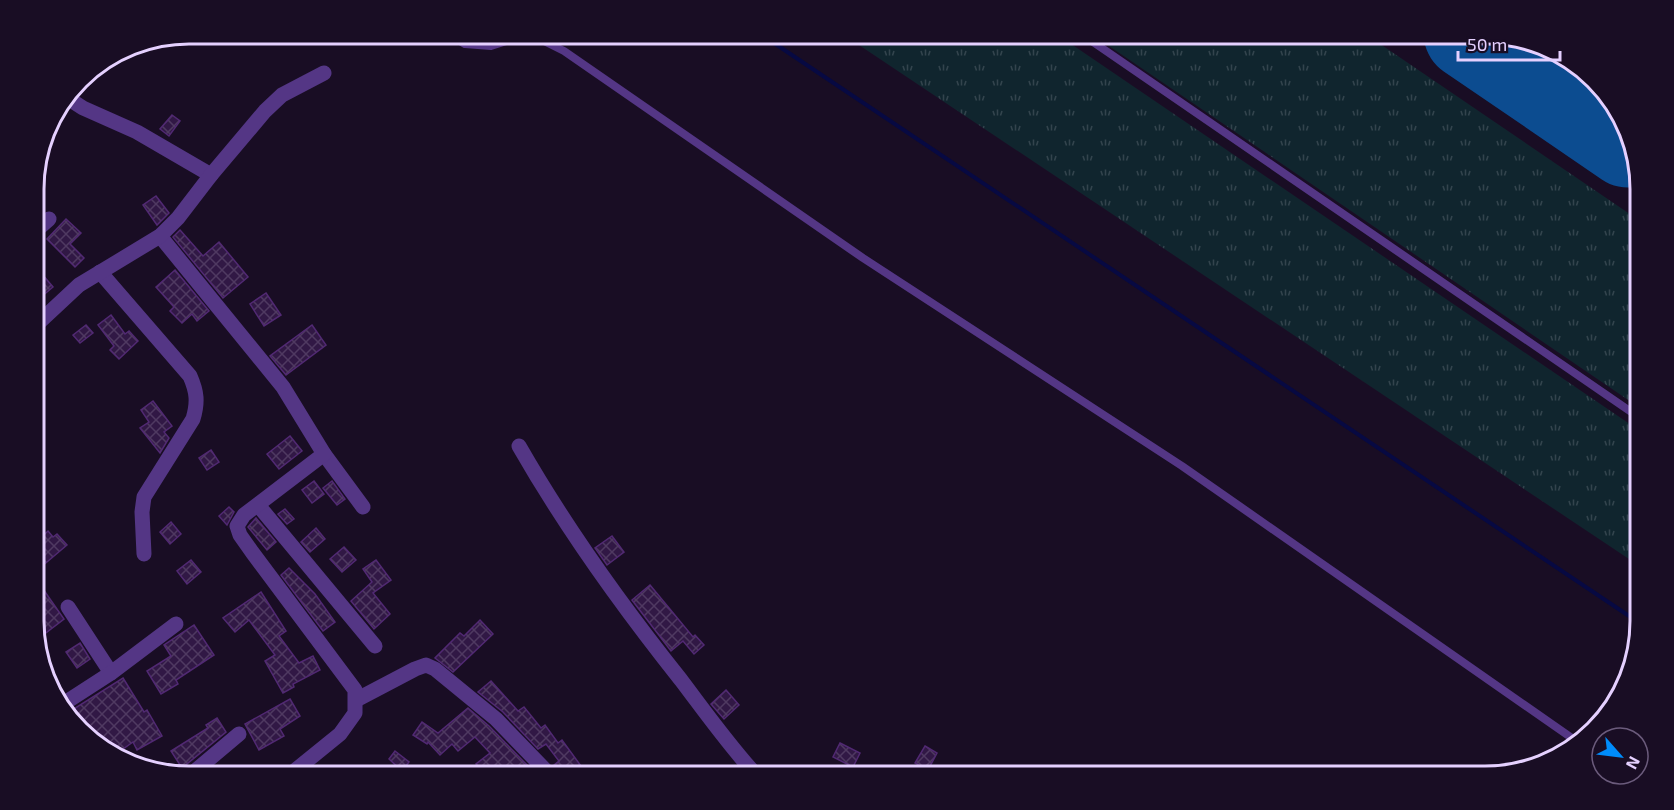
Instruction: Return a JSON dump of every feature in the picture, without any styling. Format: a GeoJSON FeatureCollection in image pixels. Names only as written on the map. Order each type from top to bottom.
{"type":"FeatureCollection","features":[{"type":"Feature","properties":{"kind":"street"},"geometry":{"type":"LineString","coordinates":[[44,318],[79,285],[160,236],[178,218],[211,175],[282,95],[324,73]]}},
{"type":"Feature","properties":{"kind":"street"},"geometry":{"type":"LineString","coordinates":[[72,101],[137,132],[211,175]]}},
{"type":"Feature","properties":{"kind":"street"},"geometry":{"type":"LineString","coordinates":[[44,224],[49,219]]}},
{"type":"Feature","properties":{"kind":"street"},"geometry":{"type":"LineString","coordinates":[[160,236],[283,387],[324,454],[363,507]]}},
{"type":"Feature","properties":{"kind":"street"},"geometry":{"type":"LineString","coordinates":[[100,272],[190,376],[197,391],[197,405],[193,419],[144,497],[142,512],[144,554]]}},
{"type":"Feature","properties":{"kind":"street"},"geometry":{"type":"LineString","coordinates":[[519,446],[548,497],[643,634],[747,766]]}},
{"type":"Feature","properties":{"kind":"street"},"geometry":{"type":"LineString","coordinates":[[300,766],[340,734],[356,713],[356,700],[350,680],[240,535],[237,526],[244,515],[324,454]]}},
{"type":"Feature","properties":{"kind":"street"},"geometry":{"type":"LineString","coordinates":[[258,505],[375,646]]}},
{"type":"Feature","properties":{"kind":"street"},"geometry":{"type":"LineString","coordinates":[[68,607],[111,673]]}},
{"type":"Feature","properties":{"kind":"street"},"geometry":{"type":"LineString","coordinates":[[67,701],[111,673],[176,624]]}},
{"type":"Feature","properties":{"kind":"street"},"geometry":{"type":"LineString","coordinates":[[356,700],[426,665],[435,669],[496,719],[541,766]]}},
{"type":"Feature","properties":{"kind":"street"},"geometry":{"type":"LineString","coordinates":[[201,766],[239,734]]}},
{"type":"Feature","properties":{"kind":"lane"},"geometry":{"type":"LineString","coordinates":[[465,44],[491,46],[497,44]]}},
{"type":"Feature","properties":{"kind":"lane"},"geometry":{"type":"LineString","coordinates":[[550,44],[564,51],[863,258],[1182,466],[1573,737]]}},
{"type":"Feature","properties":{"kind":"lane"},"geometry":{"type":"LineString","coordinates":[[1096,44],[1630,411]]}},
{"type":"Feature","properties":{"kind":"green space"},"geometry":{"type":"Polygon","coordinates":[[[857,44],[1071,44],[1630,424],[1630,560],[857,44]]]}},
{"type":"Feature","properties":{"kind":"green space"},"geometry":{"type":"Polygon","coordinates":[[[1106,44],[1380,44],[1630,214],[1630,401],[1106,44]]]}},
{"type":"Feature","properties":{"kind":"building"},"geometry":{"type":"Polygon","coordinates":[[[172,115],[180,121],[169,136],[160,129],[172,115]]]}},
{"type":"Feature","properties":{"kind":"building"},"geometry":{"type":"Polygon","coordinates":[[[156,196],[169,213],[157,225],[143,205],[156,196]]]}},
{"type":"Feature","properties":{"kind":"building"},"geometry":{"type":"Polygon","coordinates":[[[66,219],[81,233],[70,244],[84,258],[75,267],[47,239],[66,219]]]}},
{"type":"Feature","properties":{"kind":"building"},"geometry":{"type":"Polygon","coordinates":[[[180,230],[203,256],[219,242],[248,277],[223,298],[173,237],[180,230]]]}},
{"type":"Feature","properties":{"kind":"building"},"geometry":{"type":"Polygon","coordinates":[[[175,270],[209,311],[197,321],[192,314],[182,323],[170,311],[174,307],[156,287],[175,270]]]}},
{"type":"Feature","properties":{"kind":"building"},"geometry":{"type":"Polygon","coordinates":[[[44,276],[53,287],[44,295],[44,276]]]}},
{"type":"Feature","properties":{"kind":"building"},"geometry":{"type":"Polygon","coordinates":[[[266,293],[281,315],[264,326],[250,304],[266,293]]]}},
{"type":"Feature","properties":{"kind":"building"},"geometry":{"type":"Polygon","coordinates":[[[111,315],[125,334],[129,331],[138,341],[119,359],[110,350],[114,346],[98,325],[111,315]]]}},
{"type":"Feature","properties":{"kind":"building"},"geometry":{"type":"Polygon","coordinates":[[[86,325],[93,333],[80,343],[73,335],[86,325]]]}},
{"type":"Feature","properties":{"kind":"building"},"geometry":{"type":"Polygon","coordinates":[[[312,325],[326,345],[286,375],[270,356],[312,325]]]}},
{"type":"Feature","properties":{"kind":"building"},"geometry":{"type":"Polygon","coordinates":[[[153,401],[172,426],[164,432],[169,438],[160,453],[140,428],[149,422],[141,410],[153,401]]]}},
{"type":"Feature","properties":{"kind":"building"},"geometry":{"type":"Polygon","coordinates":[[[290,436],[302,451],[279,469],[267,454],[290,436]]]}},
{"type":"Feature","properties":{"kind":"building"},"geometry":{"type":"Polygon","coordinates":[[[211,450],[219,462],[207,470],[199,458],[211,450]]]}},
{"type":"Feature","properties":{"kind":"building"},"geometry":{"type":"Polygon","coordinates":[[[314,481],[324,494],[312,503],[302,490],[314,481]]]}},
{"type":"Feature","properties":{"kind":"building"},"geometry":{"type":"Polygon","coordinates":[[[332,481],[345,499],[337,505],[323,488],[332,481]]]}},
{"type":"Feature","properties":{"kind":"building"},"geometry":{"type":"Polygon","coordinates":[[[229,507],[234,512],[227,525],[219,516],[229,507]]]}},
{"type":"Feature","properties":{"kind":"building"},"geometry":{"type":"Polygon","coordinates":[[[285,509],[294,519],[287,524],[278,514],[285,509]]]}},
{"type":"Feature","properties":{"kind":"building"},"geometry":{"type":"Polygon","coordinates":[[[256,518],[276,542],[267,550],[248,527],[256,518]]]}},
{"type":"Feature","properties":{"kind":"building"},"geometry":{"type":"Polygon","coordinates":[[[171,522],[181,534],[170,544],[160,532],[171,522]]]}},
{"type":"Feature","properties":{"kind":"building"},"geometry":{"type":"Polygon","coordinates":[[[316,528],[325,539],[310,552],[301,542],[316,528]]]}},
{"type":"Feature","properties":{"kind":"building"},"geometry":{"type":"Polygon","coordinates":[[[48,531],[53,537],[57,534],[67,545],[44,565],[44,535],[48,531]]]}},
{"type":"Feature","properties":{"kind":"building"},"geometry":{"type":"Polygon","coordinates":[[[612,536],[624,552],[607,565],[595,548],[612,536]]]}},
{"type":"Feature","properties":{"kind":"building"},"geometry":{"type":"Polygon","coordinates":[[[344,547],[356,560],[342,572],[330,559],[344,547]]]}},
{"type":"Feature","properties":{"kind":"building"},"geometry":{"type":"Polygon","coordinates":[[[191,560],[201,572],[187,584],[177,571],[191,560]]]}},
{"type":"Feature","properties":{"kind":"building"},"geometry":{"type":"Polygon","coordinates":[[[376,560],[391,580],[373,593],[390,614],[374,629],[351,601],[372,582],[363,569],[376,560]]]}},
{"type":"Feature","properties":{"kind":"building"},"geometry":{"type":"Polygon","coordinates":[[[289,568],[315,594],[335,622],[323,631],[281,575],[289,568]]]}},
{"type":"Feature","properties":{"kind":"building"},"geometry":{"type":"Polygon","coordinates":[[[650,585],[693,637],[695,635],[704,645],[694,654],[683,641],[671,651],[632,600],[650,585]]]}},
{"type":"Feature","properties":{"kind":"building"},"geometry":{"type":"Polygon","coordinates":[[[44,590],[64,619],[45,634],[44,590]]]}},
{"type":"Feature","properties":{"kind":"building"},"geometry":{"type":"Polygon","coordinates":[[[261,592],[286,631],[279,636],[299,663],[313,656],[320,670],[293,684],[294,687],[283,693],[265,661],[275,655],[249,620],[235,632],[223,618],[261,592]]]}},
{"type":"Feature","properties":{"kind":"building"},"geometry":{"type":"Polygon","coordinates":[[[480,620],[493,634],[453,672],[435,658],[460,633],[464,636],[480,620]]]}},
{"type":"Feature","properties":{"kind":"building"},"geometry":{"type":"Polygon","coordinates":[[[194,625],[214,655],[176,680],[178,684],[161,694],[147,671],[171,656],[164,645],[194,625]]]}},
{"type":"Feature","properties":{"kind":"building"},"geometry":{"type":"Polygon","coordinates":[[[80,643],[90,659],[77,668],[66,652],[80,643]]]}},
{"type":"Feature","properties":{"kind":"building"},"geometry":{"type":"Polygon","coordinates":[[[123,678],[144,712],[147,710],[162,736],[137,750],[133,742],[122,750],[100,737],[73,710],[123,678]]]}},
{"type":"Feature","properties":{"kind":"building"},"geometry":{"type":"Polygon","coordinates":[[[491,681],[518,711],[524,707],[541,728],[545,725],[558,743],[562,740],[581,766],[555,766],[559,761],[546,744],[538,749],[503,712],[478,692],[491,681]]]}},
{"type":"Feature","properties":{"kind":"building"},"geometry":{"type":"Polygon","coordinates":[[[726,690],[739,705],[724,719],[711,704],[726,690]]]}},
{"type":"Feature","properties":{"kind":"building"},"geometry":{"type":"Polygon","coordinates":[[[290,699],[300,716],[280,729],[284,736],[259,750],[245,724],[290,699]]]}},
{"type":"Feature","properties":{"kind":"building"},"geometry":{"type":"Polygon","coordinates":[[[468,708],[528,766],[477,766],[476,764],[490,753],[475,737],[458,751],[452,744],[440,755],[428,742],[427,744],[413,735],[422,722],[438,733],[468,708]]]}},
{"type":"Feature","properties":{"kind":"building"},"geometry":{"type":"Polygon","coordinates":[[[217,718],[226,732],[184,766],[181,766],[171,751],[208,728],[206,725],[217,718]]]}},
{"type":"Feature","properties":{"kind":"building"},"geometry":{"type":"Polygon","coordinates":[[[840,743],[860,753],[854,766],[833,757],[840,743]]]}},
{"type":"Feature","properties":{"kind":"building"},"geometry":{"type":"Polygon","coordinates":[[[925,746],[937,753],[930,766],[921,766],[915,763],[925,746]]]}},
{"type":"Feature","properties":{"kind":"building"},"geometry":{"type":"Polygon","coordinates":[[[395,751],[409,762],[406,766],[397,766],[389,759],[395,751]]]}},
{"type":"Feature","properties":{"kind":"waterway"},"geometry":{"type":"LineString","coordinates":[[775,44],[1630,617]]}},
{"type":"Feature","properties":{"kind":"taxiway"},"geometry":{"type":"LineString","coordinates":[[1511,61],[1604,105]]}},
{"type":"Feature","properties":{"kind":"runway"},"geometry":{"type":"LineString","coordinates":[[1486,44],[1620,136]]}}]}
